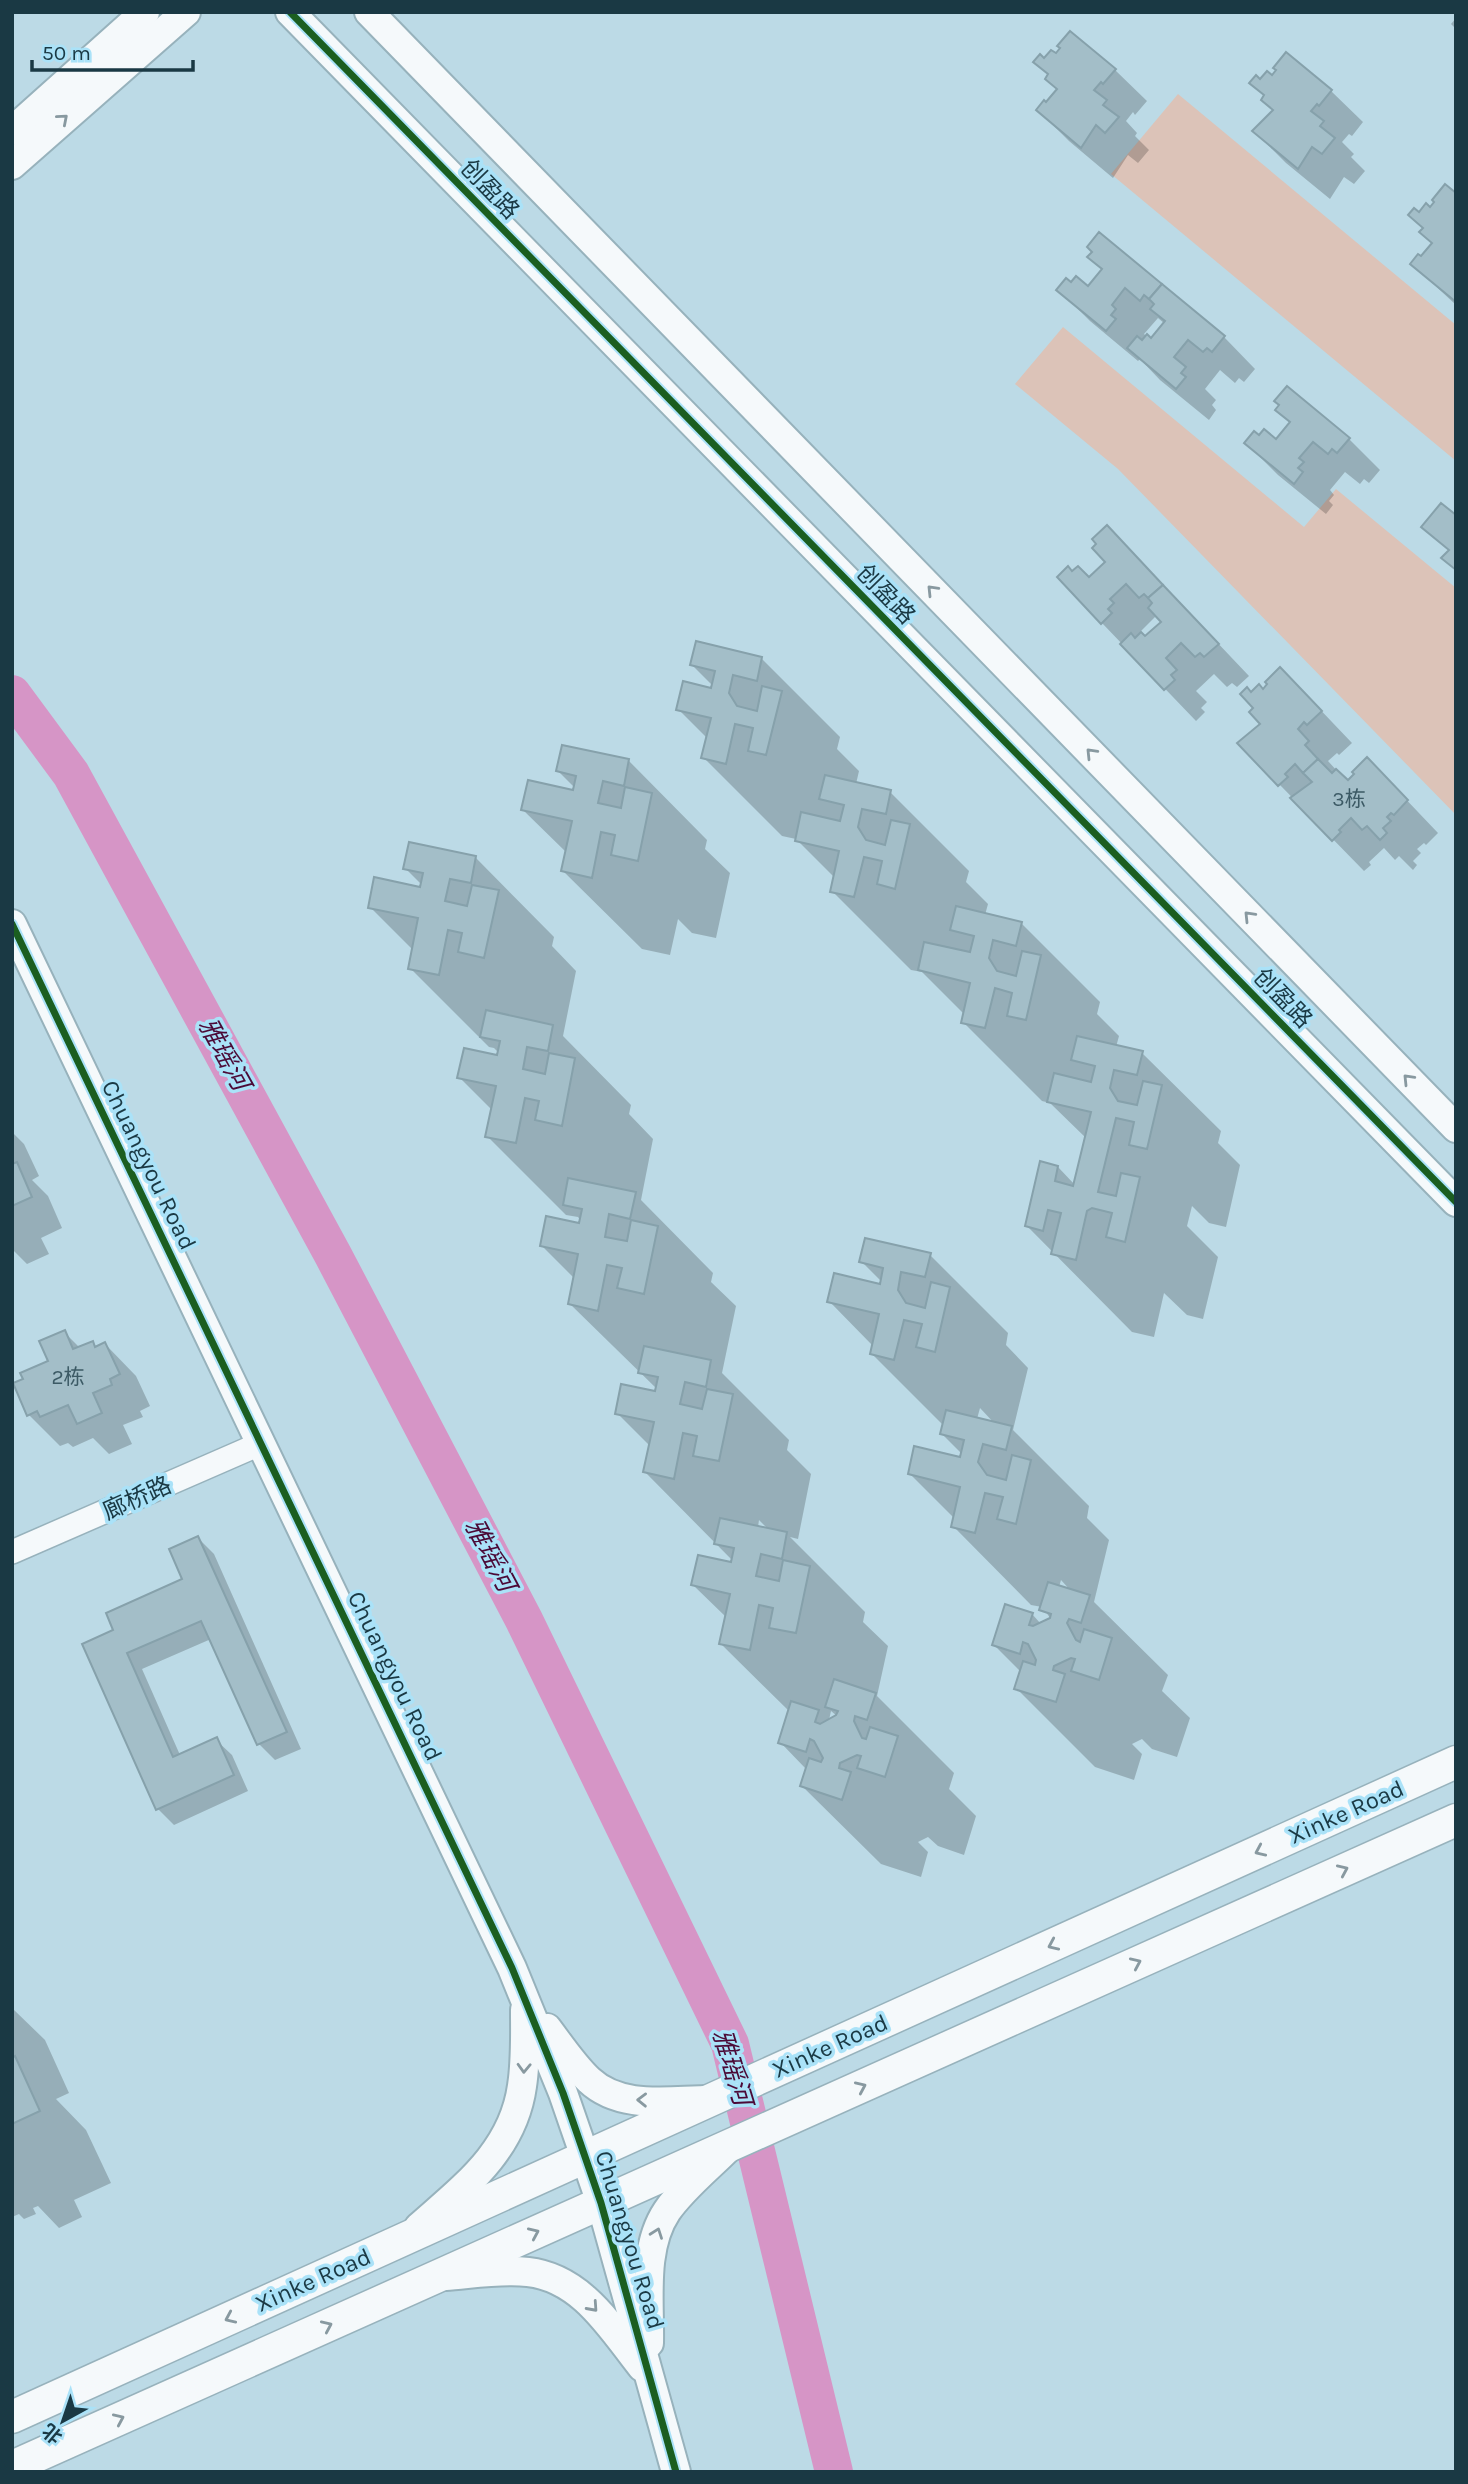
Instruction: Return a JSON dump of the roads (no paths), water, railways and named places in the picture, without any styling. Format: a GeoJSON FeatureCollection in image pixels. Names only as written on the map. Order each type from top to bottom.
{"type":"FeatureCollection","features":[{"type":"Feature","properties":{"kind":"main road","name":"Xinke Road"},"geometry":{"type":"LineString","coordinates":[[12,2417],[1456,1762]]}},
{"type":"Feature","properties":{"kind":"main road","name":"Xinke Road"},"geometry":{"type":"LineString","coordinates":[[12,2467],[1456,1820]]}},
{"type":"Feature","properties":{"kind":"street"},"geometry":{"type":"LineString","coordinates":[[12,131],[145,12]]}},
{"type":"Feature","properties":{"kind":"street"},"geometry":{"type":"LineString","coordinates":[[12,165],[186,12]]}},
{"type":"Feature","properties":{"kind":"street","name":"创盈路"},"geometry":{"type":"LineString","coordinates":[[290,12],[1456,1202]]}},
{"type":"Feature","properties":{"kind":"street","name":"创盈路"},"geometry":{"type":"LineString","coordinates":[[369,12],[1456,1128]]}},
{"type":"Feature","properties":{"kind":"street","name":"Chuangyou Road"},"geometry":{"type":"LineString","coordinates":[[12,924],[472,1882],[526,2000],[601,2203],[676,2472]]}},
{"type":"Feature","properties":{"kind":"street","name":"廊桥路"},"geometry":{"type":"LineString","coordinates":[[12,1552],[262,1443]]}},
{"type":"Feature","properties":{"kind":"street"},"geometry":{"type":"LineString","coordinates":[[526,2000],[580,2071],[601,2090],[627,2100],[642,2102],[710,2100]]}},
{"type":"Feature","properties":{"kind":"street"},"geometry":{"type":"LineString","coordinates":[[407,2238],[477,2176],[500,2148],[509,2132],[523,2083],[526,2000]]}},
{"type":"Feature","properties":{"kind":"street"},"geometry":{"type":"LineString","coordinates":[[649,2374],[651,2261],[657,2230],[676,2199],[731,2145]]}},
{"type":"Feature","properties":{"kind":"street"},"geometry":{"type":"LineString","coordinates":[[438,2276],[528,2272],[563,2283],[587,2299],[649,2374]]}},
{"type":"Feature","properties":{"kind":"waterway","name":"雅瑶河"},"geometry":{"type":"LineString","coordinates":[[12,694],[71,774],[333,1255],[524,1620],[730,2044],[834,2472]]}}]}
